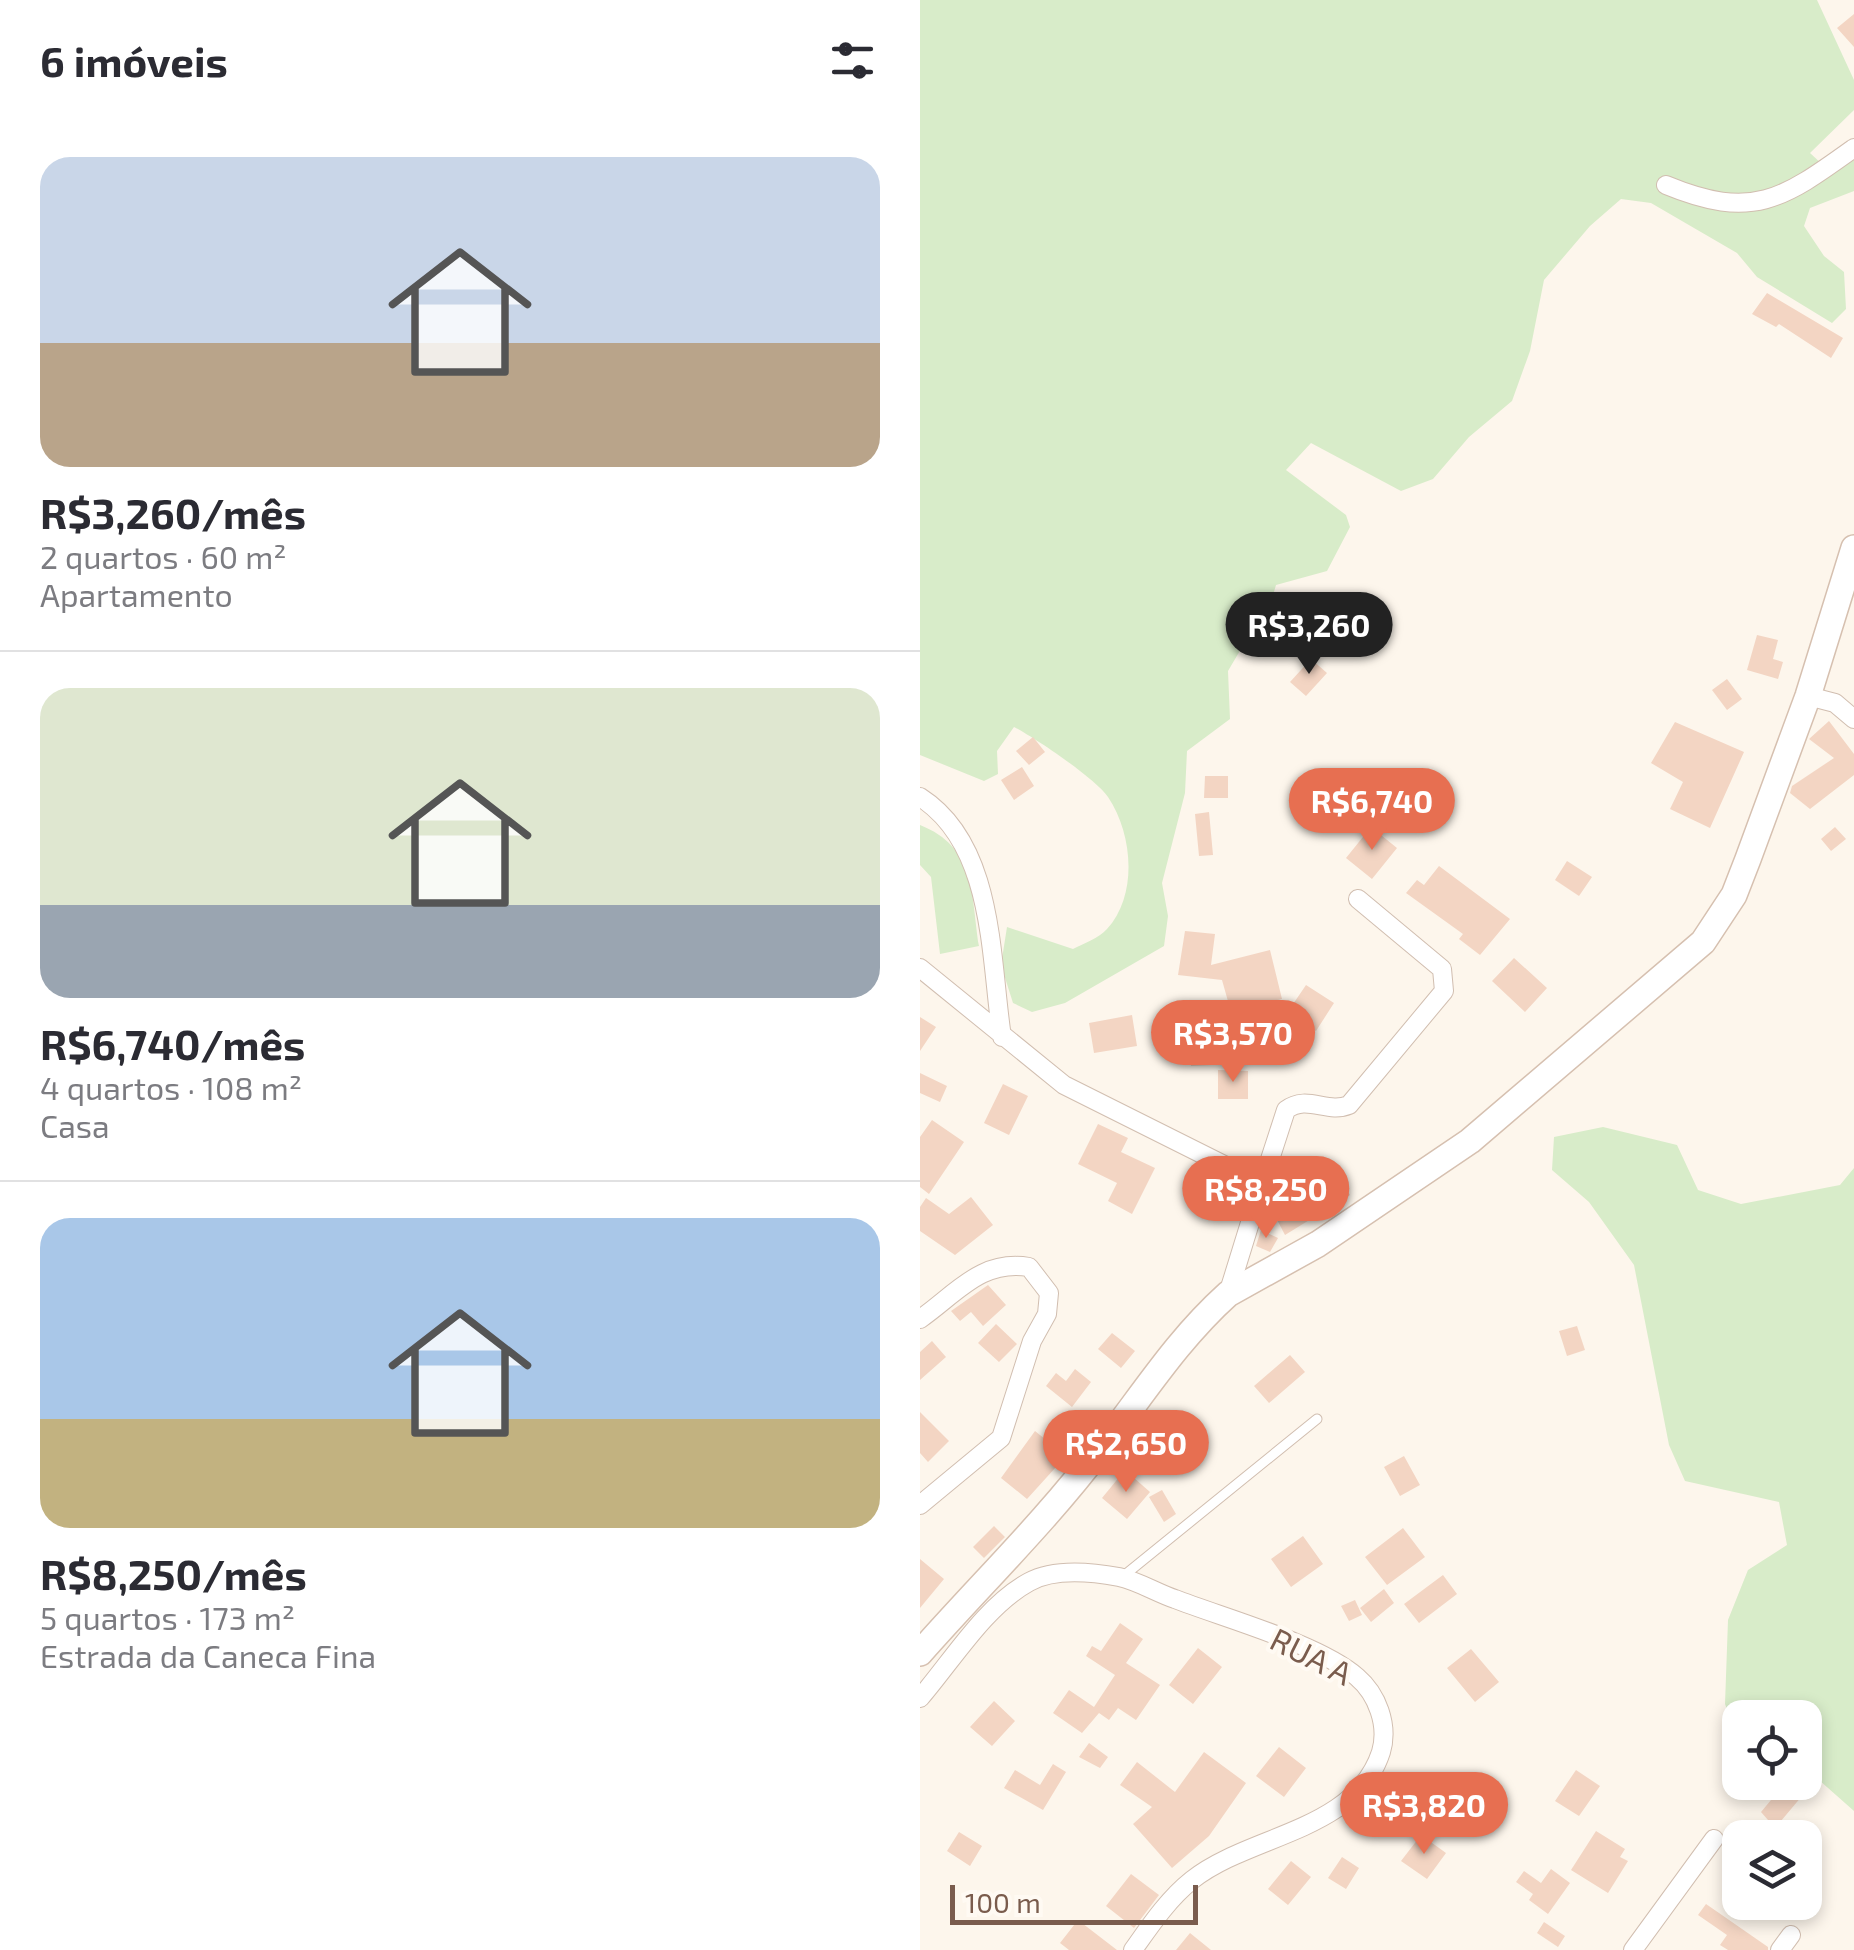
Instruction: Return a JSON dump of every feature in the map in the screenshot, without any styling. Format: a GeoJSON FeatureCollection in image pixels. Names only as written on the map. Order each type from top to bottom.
{"type":"FeatureCollection","features":[{"type":"Feature","properties":{"kind":"street"},"geometry":{"type":"LineString","coordinates":[[1666,185],[1703,200],[1750,205],[1798,188],[1854,148]]}},
{"type":"Feature","properties":{"kind":"street"},"geometry":{"type":"LineString","coordinates":[[920,1653],[1102,1447],[1176,1344],[1228,1294],[1318,1244],[1470,1141],[1703,942],[1734,894],[1808,696],[1854,548]]}},
{"type":"Feature","properties":{"kind":"street"},"geometry":{"type":"LineString","coordinates":[[1808,696],[1836,703],[1854,719]]}},
{"type":"Feature","properties":{"kind":"street"},"geometry":{"type":"LineString","coordinates":[[920,797],[948,822],[974,868],[1002,1037]]}},
{"type":"Feature","properties":{"kind":"street"},"geometry":{"type":"LineString","coordinates":[[1228,1294],[1286,1110],[1304,1102],[1332,1109],[1349,1105],[1444,991],[1442,969],[1358,900]]}},
{"type":"Feature","properties":{"kind":"street"},"geometry":{"type":"LineString","coordinates":[[920,968],[1064,1085],[1262,1184]]}},
{"type":"Feature","properties":{"kind":"street"},"geometry":{"type":"LineString","coordinates":[[920,1320],[956,1288],[1006,1263],[1029,1267],[1049,1292],[1047,1314],[1032,1341],[1001,1438],[920,1505]]}},
{"type":"Feature","properties":{"kind":"street","name":"RUA A"},"geometry":{"type":"LineString","coordinates":[[920,1698],[989,1616],[1030,1581],[1064,1572],[1121,1578],[1298,1645],[1355,1675],[1375,1697],[1382,1721],[1382,1751],[1363,1786],[1342,1807],[1255,1844],[1190,1881],[1133,1950]]}},
{"type":"Feature","properties":{"kind":"street"},"geometry":{"type":"LineString","coordinates":[[1634,1950],[1714,1840]]}},
{"type":"Feature","properties":{"kind":"lane"},"geometry":{"type":"LineString","coordinates":[[1121,1578],[1316,1419]]}},
{"type":"Feature","properties":{"kind":"green space"},"geometry":{"type":"Polygon","coordinates":[[[920,0],[1817,0],[1854,80],[1854,110],[1810,153],[1823,165],[1854,146],[1854,191],[1810,208],[1804,226],[1824,256],[1844,272],[1846,309],[1832,323],[1757,277],[1737,253],[1651,203],[1621,199],[1590,226],[1544,280],[1530,351],[1512,401],[1469,437],[1433,479],[1401,491],[1311,443],[1286,470],[1346,515],[1350,527],[1327,571],[1276,585],[1265,622],[1248,637],[1228,671],[1230,719],[1187,751],[1185,793],[1162,883],[1168,916],[1164,946],[1065,1003],[1032,1012],[1013,1003],[1001,965],[1007,927],[1073,949],[1100,935],[1117,915],[1124,899],[1128,882],[1127,846],[1116,812],[1101,789],[1014,727],[997,751],[998,774],[984,781],[920,755],[920,0]]]}},
{"type":"Feature","properties":{"kind":"green space"},"geometry":{"type":"Polygon","coordinates":[[[920,825],[938,834],[961,859],[972,891],[979,946],[940,954],[931,877],[920,865],[920,825]]]}},
{"type":"Feature","properties":{"kind":"green space"},"geometry":{"type":"Polygon","coordinates":[[[1603,1127],[1677,1145],[1698,1190],[1741,1204],[1840,1185],[1854,1168],[1854,1811],[1822,1783],[1822,1700],[1725,1700],[1728,1620],[1748,1570],[1787,1545],[1779,1502],[1685,1481],[1669,1445],[1634,1265],[1589,1202],[1552,1170],[1554,1137],[1603,1127]]]}},
{"type":"Feature","properties":{"kind":"building"},"geometry":{"type":"Polygon","coordinates":[[[1854,14],[1854,47],[1837,28],[1854,14]]]}},
{"type":"Feature","properties":{"kind":"building"},"geometry":{"type":"Polygon","coordinates":[[[1767,293],[1843,338],[1831,358],[1779,324],[1776,327],[1752,314],[1767,293]]]}},
{"type":"Feature","properties":{"kind":"building"},"geometry":{"type":"Polygon","coordinates":[[[1757,635],[1778,640],[1773,659],[1783,662],[1778,679],[1747,670],[1757,635]]]}},
{"type":"Feature","properties":{"kind":"building"},"geometry":{"type":"Polygon","coordinates":[[[1311,659],[1327,673],[1306,696],[1290,682],[1311,659]]]}},
{"type":"Feature","properties":{"kind":"building"},"geometry":{"type":"Polygon","coordinates":[[[1727,679],[1742,699],[1727,710],[1712,690],[1727,679]]]}},
{"type":"Feature","properties":{"kind":"building"},"geometry":{"type":"Polygon","coordinates":[[[1829,721],[1854,754],[1854,775],[1810,809],[1790,793],[1792,786],[1834,758],[1809,739],[1829,721]]]}},
{"type":"Feature","properties":{"kind":"building"},"geometry":{"type":"Polygon","coordinates":[[[1675,722],[1744,752],[1710,828],[1670,809],[1683,782],[1651,763],[1675,722]]]}},
{"type":"Feature","properties":{"kind":"building"},"geometry":{"type":"Polygon","coordinates":[[[1033,737],[1045,752],[1029,765],[1016,751],[1033,737]]]}},
{"type":"Feature","properties":{"kind":"building"},"geometry":{"type":"Polygon","coordinates":[[[1022,767],[1034,786],[1014,800],[1001,780],[1022,767]]]}},
{"type":"Feature","properties":{"kind":"building"},"geometry":{"type":"Polygon","coordinates":[[[1205,776],[1228,776],[1228,798],[1204,798],[1205,776]]]}},
{"type":"Feature","properties":{"kind":"building"},"geometry":{"type":"Polygon","coordinates":[[[1399,795],[1419,809],[1410,822],[1390,808],[1399,795]]]}},
{"type":"Feature","properties":{"kind":"building"},"geometry":{"type":"Polygon","coordinates":[[[1209,812],[1213,855],[1199,856],[1195,814],[1209,812]]]}},
{"type":"Feature","properties":{"kind":"building"},"geometry":{"type":"Polygon","coordinates":[[[1371,827],[1397,848],[1372,879],[1346,858],[1371,827]]]}},
{"type":"Feature","properties":{"kind":"building"},"geometry":{"type":"Polygon","coordinates":[[[1835,827],[1846,839],[1831,851],[1821,839],[1835,827]]]}},
{"type":"Feature","properties":{"kind":"building"},"geometry":{"type":"Polygon","coordinates":[[[1567,861],[1592,877],[1579,896],[1555,880],[1567,861]]]}},
{"type":"Feature","properties":{"kind":"building"},"geometry":{"type":"Polygon","coordinates":[[[1439,866],[1510,919],[1480,955],[1459,939],[1463,934],[1406,893],[1417,880],[1424,885],[1439,866]]]}},
{"type":"Feature","properties":{"kind":"building"},"geometry":{"type":"Polygon","coordinates":[[[1185,931],[1215,934],[1211,965],[1270,950],[1282,999],[1231,1012],[1222,980],[1178,975],[1185,931]]]}},
{"type":"Feature","properties":{"kind":"building"},"geometry":{"type":"Polygon","coordinates":[[[1514,958],[1547,988],[1525,1012],[1492,981],[1514,958]]]}},
{"type":"Feature","properties":{"kind":"building"},"geometry":{"type":"Polygon","coordinates":[[[1306,985],[1334,1003],[1316,1031],[1287,1013],[1306,985]]]}},
{"type":"Feature","properties":{"kind":"building"},"geometry":{"type":"Polygon","coordinates":[[[1132,1015],[1137,1046],[1094,1053],[1089,1023],[1132,1015]]]}},
{"type":"Feature","properties":{"kind":"building"},"geometry":{"type":"Polygon","coordinates":[[[920,1017],[936,1027],[920,1051],[920,1017]]]}},
{"type":"Feature","properties":{"kind":"building"},"geometry":{"type":"Polygon","coordinates":[[[1209,1045],[1211,1065],[1191,1066],[1190,1046],[1209,1045]]]}},
{"type":"Feature","properties":{"kind":"building"},"geometry":{"type":"Polygon","coordinates":[[[1218,1070],[1248,1071],[1248,1099],[1218,1099],[1218,1070]]]}},
{"type":"Feature","properties":{"kind":"building"},"geometry":{"type":"Polygon","coordinates":[[[920,1073],[947,1086],[940,1102],[920,1093],[920,1073]]]}},
{"type":"Feature","properties":{"kind":"building"},"geometry":{"type":"Polygon","coordinates":[[[1003,1084],[1028,1096],[1009,1135],[984,1123],[1003,1084]]]}},
{"type":"Feature","properties":{"kind":"building"},"geometry":{"type":"Polygon","coordinates":[[[932,1120],[964,1142],[929,1194],[920,1187],[920,1137],[932,1120]]]}},
{"type":"Feature","properties":{"kind":"building"},"geometry":{"type":"Polygon","coordinates":[[[1098,1124],[1128,1138],[1121,1152],[1155,1168],[1132,1214],[1108,1201],[1117,1183],[1078,1164],[1098,1124]]]}},
{"type":"Feature","properties":{"kind":"building"},"geometry":{"type":"Polygon","coordinates":[[[1332,1165],[1350,1195],[1285,1235],[1269,1204],[1332,1165]]]}},
{"type":"Feature","properties":{"kind":"building"},"geometry":{"type":"Polygon","coordinates":[[[971,1197],[993,1225],[955,1255],[920,1231],[920,1207],[926,1198],[949,1214],[971,1197]]]}},
{"type":"Feature","properties":{"kind":"building"},"geometry":{"type":"Polygon","coordinates":[[[1261,1230],[1278,1238],[1270,1252],[1256,1246],[1261,1230]]]}},
{"type":"Feature","properties":{"kind":"building"},"geometry":{"type":"Polygon","coordinates":[[[988,1285],[1006,1305],[983,1326],[971,1312],[960,1321],[951,1311],[988,1285]]]}},
{"type":"Feature","properties":{"kind":"building"},"geometry":{"type":"Polygon","coordinates":[[[996,1324],[1017,1344],[999,1362],[978,1343],[996,1324]]]}},
{"type":"Feature","properties":{"kind":"building"},"geometry":{"type":"Polygon","coordinates":[[[1577,1326],[1585,1350],[1567,1356],[1559,1331],[1577,1326]]]}},
{"type":"Feature","properties":{"kind":"building"},"geometry":{"type":"Polygon","coordinates":[[[1112,1333],[1135,1351],[1121,1368],[1098,1349],[1112,1333]]]}},
{"type":"Feature","properties":{"kind":"building"},"geometry":{"type":"Polygon","coordinates":[[[932,1341],[946,1357],[920,1380],[920,1352],[932,1341]]]}},
{"type":"Feature","properties":{"kind":"building"},"geometry":{"type":"Polygon","coordinates":[[[1290,1355],[1305,1372],[1269,1403],[1254,1386],[1290,1355]]]}},
{"type":"Feature","properties":{"kind":"building"},"geometry":{"type":"Polygon","coordinates":[[[1075,1369],[1091,1382],[1072,1407],[1046,1386],[1056,1373],[1066,1381],[1075,1369]]]}},
{"type":"Feature","properties":{"kind":"building"},"geometry":{"type":"Polygon","coordinates":[[[920,1412],[949,1441],[928,1462],[920,1453],[920,1412]]]}},
{"type":"Feature","properties":{"kind":"building"},"geometry":{"type":"Polygon","coordinates":[[[1035,1431],[1066,1456],[1027,1499],[1001,1478],[1035,1431]]]}},
{"type":"Feature","properties":{"kind":"building"},"geometry":{"type":"Polygon","coordinates":[[[1404,1456],[1420,1485],[1400,1496],[1384,1467],[1404,1456]]]}},
{"type":"Feature","properties":{"kind":"building"},"geometry":{"type":"Polygon","coordinates":[[[1125,1470],[1150,1492],[1127,1519],[1102,1498],[1125,1470]]]}},
{"type":"Feature","properties":{"kind":"building"},"geometry":{"type":"Polygon","coordinates":[[[1162,1490],[1176,1514],[1164,1522],[1149,1497],[1162,1490]]]}},
{"type":"Feature","properties":{"kind":"building"},"geometry":{"type":"Polygon","coordinates":[[[994,1526],[1005,1537],[984,1558],[973,1547],[994,1526]]]}},
{"type":"Feature","properties":{"kind":"building"},"geometry":{"type":"Polygon","coordinates":[[[1403,1528],[1425,1557],[1387,1585],[1365,1557],[1403,1528]]]}},
{"type":"Feature","properties":{"kind":"building"},"geometry":{"type":"Polygon","coordinates":[[[1303,1536],[1323,1564],[1291,1587],[1271,1559],[1303,1536]]]}},
{"type":"Feature","properties":{"kind":"building"},"geometry":{"type":"Polygon","coordinates":[[[920,1559],[944,1579],[920,1608],[920,1559]]]}},
{"type":"Feature","properties":{"kind":"building"},"geometry":{"type":"Polygon","coordinates":[[[1443,1575],[1457,1594],[1419,1623],[1404,1604],[1443,1575]]]}},
{"type":"Feature","properties":{"kind":"building"},"geometry":{"type":"Polygon","coordinates":[[[1384,1589],[1394,1603],[1371,1622],[1360,1608],[1384,1589]]]}},
{"type":"Feature","properties":{"kind":"building"},"geometry":{"type":"Polygon","coordinates":[[[1355,1600],[1362,1615],[1349,1621],[1341,1606],[1355,1600]]]}},
{"type":"Feature","properties":{"kind":"building"},"geometry":{"type":"Polygon","coordinates":[[[1120,1623],[1143,1639],[1126,1663],[1160,1685],[1136,1720],[1118,1708],[1109,1720],[1099,1713],[1082,1733],[1053,1713],[1069,1690],[1094,1707],[1115,1675],[1086,1656],[1092,1646],[1101,1651],[1120,1623]]]}},
{"type":"Feature","properties":{"kind":"building"},"geometry":{"type":"Polygon","coordinates":[[[1198,1648],[1222,1667],[1193,1704],[1169,1685],[1198,1648]]]}},
{"type":"Feature","properties":{"kind":"building"},"geometry":{"type":"Polygon","coordinates":[[[1471,1649],[1499,1682],[1475,1702],[1447,1668],[1471,1649]]]}},
{"type":"Feature","properties":{"kind":"building"},"geometry":{"type":"Polygon","coordinates":[[[994,1701],[1015,1721],[992,1746],[970,1727],[994,1701]]]}},
{"type":"Feature","properties":{"kind":"building"},"geometry":{"type":"Polygon","coordinates":[[[1089,1743],[1108,1757],[1100,1768],[1079,1757],[1089,1743]]]}},
{"type":"Feature","properties":{"kind":"building"},"geometry":{"type":"Polygon","coordinates":[[[1279,1747],[1306,1768],[1284,1797],[1256,1776],[1279,1747]]]}},
{"type":"Feature","properties":{"kind":"building"},"geometry":{"type":"Polygon","coordinates":[[[1204,1752],[1246,1783],[1209,1836],[1172,1868],[1133,1824],[1152,1807],[1120,1785],[1137,1762],[1175,1792],[1204,1752]]]}},
{"type":"Feature","properties":{"kind":"building"},"geometry":{"type":"Polygon","coordinates":[[[1053,1764],[1066,1772],[1043,1810],[1004,1788],[1015,1770],[1040,1785],[1053,1764]]]}},
{"type":"Feature","properties":{"kind":"building"},"geometry":{"type":"Polygon","coordinates":[[[1576,1770],[1600,1786],[1579,1816],[1555,1801],[1576,1770]]]}},
{"type":"Feature","properties":{"kind":"building"},"geometry":{"type":"Polygon","coordinates":[[[1771,1800],[1799,1800],[1782,1820],[1768,1820],[1761,1812],[1771,1800]]]}},
{"type":"Feature","properties":{"kind":"building"},"geometry":{"type":"Polygon","coordinates":[[[1596,1831],[1625,1849],[1620,1857],[1628,1861],[1608,1893],[1571,1870],[1596,1831]]]}},
{"type":"Feature","properties":{"kind":"building"},"geometry":{"type":"Polygon","coordinates":[[[959,1832],[982,1846],[970,1866],[947,1851],[959,1832]]]}},
{"type":"Feature","properties":{"kind":"building"},"geometry":{"type":"Polygon","coordinates":[[[1421,1835],[1446,1853],[1427,1879],[1401,1861],[1421,1835]]]}},
{"type":"Feature","properties":{"kind":"building"},"geometry":{"type":"Polygon","coordinates":[[[1342,1857],[1359,1868],[1346,1889],[1328,1878],[1342,1857]]]}},
{"type":"Feature","properties":{"kind":"building"},"geometry":{"type":"Polygon","coordinates":[[[1291,1861],[1311,1877],[1288,1905],[1268,1889],[1291,1861]]]}},
{"type":"Feature","properties":{"kind":"building"},"geometry":{"type":"Polygon","coordinates":[[[1551,1869],[1570,1883],[1548,1914],[1529,1900],[1533,1894],[1516,1882],[1524,1871],[1541,1883],[1551,1869]]]}},
{"type":"Feature","properties":{"kind":"building"},"geometry":{"type":"Polygon","coordinates":[[[1131,1874],[1159,1895],[1134,1928],[1106,1906],[1131,1874]]]}},
{"type":"Feature","properties":{"kind":"building"},"geometry":{"type":"Polygon","coordinates":[[[1706,1904],[1722,1915],[1722,1920],[1729,1920],[1768,1950],[1728,1950],[1720,1945],[1727,1935],[1698,1915],[1706,1904]]]}},
{"type":"Feature","properties":{"kind":"building"},"geometry":{"type":"Polygon","coordinates":[[[1078,1920],[1117,1950],[1069,1950],[1060,1943],[1078,1920]]]}},
{"type":"Feature","properties":{"kind":"building"},"geometry":{"type":"Polygon","coordinates":[[[1544,1922],[1565,1936],[1558,1947],[1537,1933],[1544,1922]]]}},
{"type":"Feature","properties":{"kind":"building"},"geometry":{"type":"Polygon","coordinates":[[[1190,1933],[1211,1950],[1176,1950],[1190,1933]]]}}]}
